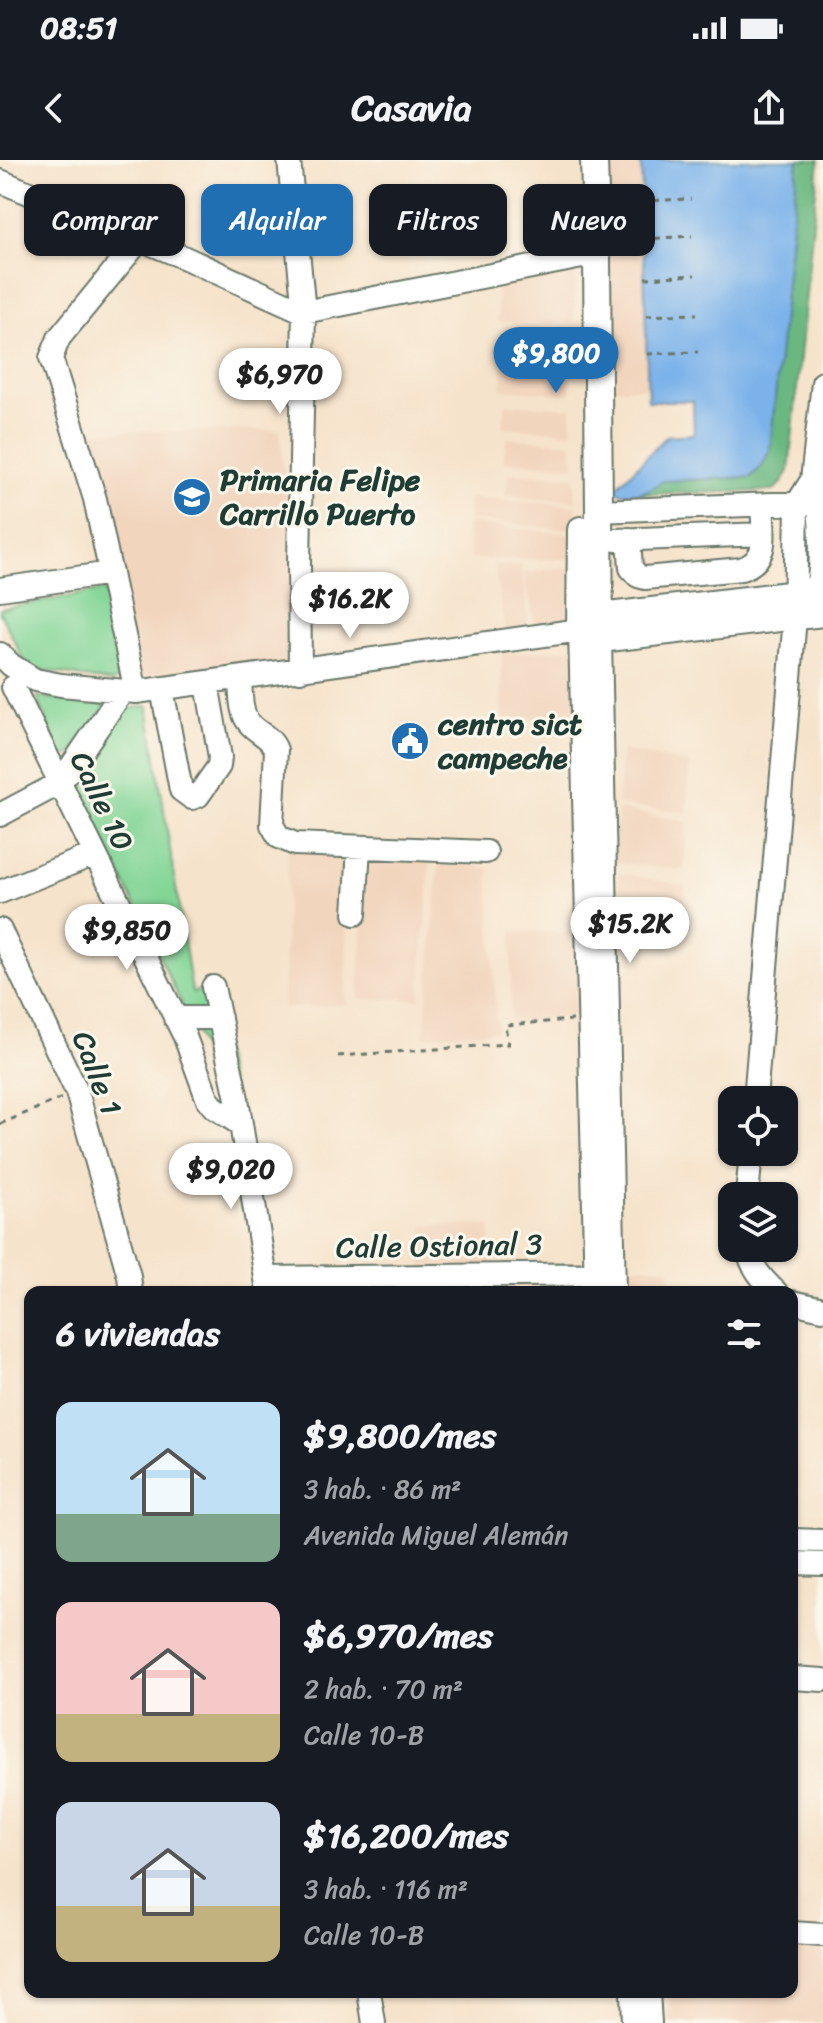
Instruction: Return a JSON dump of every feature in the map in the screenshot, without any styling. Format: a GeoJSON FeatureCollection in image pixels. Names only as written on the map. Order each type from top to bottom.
{"type":"FeatureCollection","features":[{"type":"Feature","properties":{"kind":"main road"},"geometry":{"type":"LineString","coordinates":[[579,160],[590,257],[598,511],[593,629]]}},
{"type":"Feature","properties":{"kind":"main road"},"geometry":{"type":"LineString","coordinates":[[593,629],[590,257],[594,160]]}},
{"type":"Feature","properties":{"kind":"main road"},"geometry":{"type":"LineString","coordinates":[[593,629],[810,601]]}},
{"type":"Feature","properties":{"kind":"street"},"geometry":{"type":"LineString","coordinates":[[289,160],[304,312],[300,671]]}},
{"type":"Feature","properties":{"kind":"street"},"geometry":{"type":"LineString","coordinates":[[0,181],[24,191]]}},
{"type":"Feature","properties":{"kind":"street"},"geometry":{"type":"LineString","coordinates":[[0,815],[60,783],[129,692],[111,573],[95,499],[51,358],[59,338],[126,256]]}},
{"type":"Feature","properties":{"kind":"street"},"geometry":{"type":"LineString","coordinates":[[178,256],[304,312],[590,257]]}},
{"type":"Feature","properties":{"kind":"street"},"geometry":{"type":"LineString","coordinates":[[757,1086],[810,601],[819,577],[812,480],[823,383]]}},
{"type":"Feature","properties":{"kind":"street"},"geometry":{"type":"LineString","coordinates":[[598,511],[813,503]]}},
{"type":"Feature","properties":{"kind":"street"},"geometry":{"type":"LineString","coordinates":[[629,539],[631,568],[638,576],[645,578],[749,567],[763,550],[762,506]]}},
{"type":"Feature","properties":{"kind":"street"},"geometry":{"type":"LineString","coordinates":[[598,540],[763,534]]}},
{"type":"Feature","properties":{"kind":"street"},"geometry":{"type":"LineString","coordinates":[[0,589],[111,573]]}},
{"type":"Feature","properties":{"kind":"street"},"geometry":{"type":"LineString","coordinates":[[0,654],[35,680],[129,692],[207,684],[593,629]]}},
{"type":"Feature","properties":{"kind":"street"},"geometry":{"type":"LineString","coordinates":[[593,629],[589,1019],[605,1283]]}},
{"type":"Feature","properties":{"kind":"street"},"geometry":{"type":"LineString","coordinates":[[593,629],[605,1283]]}},
{"type":"Feature","properties":{"kind":"street"},"geometry":{"type":"LineString","coordinates":[[240,679],[245,717],[273,742],[276,750],[274,831],[279,837],[295,844],[486,852]]}},
{"type":"Feature","properties":{"kind":"street"},"geometry":{"type":"LineString","coordinates":[[162,689],[181,790],[192,798],[198,796],[219,766],[207,684]]}},
{"type":"Feature","properties":{"kind":"street","name":"Calle 10"},"geometry":{"type":"LineString","coordinates":[[13,687],[185,1037],[208,1100],[240,1124]]}},
{"type":"Feature","properties":{"kind":"street"},"geometry":{"type":"LineString","coordinates":[[355,914],[359,847]]}},
{"type":"Feature","properties":{"kind":"street"},"geometry":{"type":"LineString","coordinates":[[0,892],[95,854]]}},
{"type":"Feature","properties":{"kind":"street","name":"Calle 1"},"geometry":{"type":"LineString","coordinates":[[0,930],[77,1092],[130,1286]]}},
{"type":"Feature","properties":{"kind":"street"},"geometry":{"type":"LineString","coordinates":[[213,987],[237,1099],[267,1285]]}},
{"type":"Feature","properties":{"kind":"street"},"geometry":{"type":"LineString","coordinates":[[175,1018],[220,1018]]}},
{"type":"Feature","properties":{"kind":"street"},"geometry":{"type":"LineString","coordinates":[[751,1262],[770,1286]]}},
{"type":"Feature","properties":{"kind":"street","name":"Calle Ostional 3"},"geometry":{"type":"LineString","coordinates":[[267,1285],[605,1283]]}},
{"type":"Feature","properties":{"kind":"street"},"geometry":{"type":"LineString","coordinates":[[798,1303],[823,1309]]}},
{"type":"Feature","properties":{"kind":"street"},"geometry":{"type":"LineString","coordinates":[[798,1540],[823,1541]]}},
{"type":"Feature","properties":{"kind":"street"},"geometry":{"type":"LineString","coordinates":[[798,1563],[823,1564]]}},
{"type":"Feature","properties":{"kind":"street"},"geometry":{"type":"LineString","coordinates":[[798,1678],[823,1680]]}},
{"type":"Feature","properties":{"kind":"street"},"geometry":{"type":"LineString","coordinates":[[798,1933],[823,1935]]}},
{"type":"Feature","properties":{"kind":"street"},"geometry":{"type":"LineString","coordinates":[[370,1998],[374,2023]]}},
{"type":"Feature","properties":{"kind":"street"},"geometry":{"type":"LineString","coordinates":[[632,1998],[633,2023]]}},
{"type":"Feature","properties":{"kind":"street"},"geometry":{"type":"LineString","coordinates":[[648,1998],[650,2023]]}},
{"type":"Feature","properties":{"kind":"path"},"geometry":{"type":"LineString","coordinates":[[655,200],[691,199]]}},
{"type":"Feature","properties":{"kind":"path"},"geometry":{"type":"LineString","coordinates":[[655,238],[692,236]]}},
{"type":"Feature","properties":{"kind":"path"},"geometry":{"type":"LineString","coordinates":[[645,278],[695,275]]}},
{"type":"Feature","properties":{"kind":"path"},"geometry":{"type":"LineString","coordinates":[[646,316],[697,314]]}},
{"type":"Feature","properties":{"kind":"path"},"geometry":{"type":"LineString","coordinates":[[647,354],[698,352]]}},
{"type":"Feature","properties":{"kind":"path"},"geometry":{"type":"LineString","coordinates":[[338,1056],[508,1044],[505,1025],[589,1019]]}},
{"type":"Feature","properties":{"kind":"path"},"geometry":{"type":"LineString","coordinates":[[0,1124],[77,1092]]}},
{"type":"Feature","properties":{"kind":"shaded area"},"geometry":{"type":"Polygon","coordinates":[[[605,160],[641,160],[642,184],[605,184],[605,160]]]}},
{"type":"Feature","properties":{"kind":"shaded area"},"geometry":{"type":"Polygon","coordinates":[[[606,256],[644,256],[648,388],[608,388],[606,256]]]}},
{"type":"Feature","properties":{"kind":"shaded area"},"geometry":{"type":"Polygon","coordinates":[[[577,266],[573,324],[498,322],[497,279],[577,266]]]}},
{"type":"Feature","properties":{"kind":"shaded area"},"geometry":{"type":"Polygon","coordinates":[[[504,326],[569,330],[571,354],[500,349],[504,326]]]}},
{"type":"Feature","properties":{"kind":"shaded area"},"geometry":{"type":"Polygon","coordinates":[[[504,366],[570,370],[571,394],[501,389],[504,366]]]}},
{"type":"Feature","properties":{"kind":"shaded area"},"geometry":{"type":"Polygon","coordinates":[[[506,404],[571,408],[572,432],[502,427],[506,404]]]}},
{"type":"Feature","properties":{"kind":"shaded area","name":"Primaria Felipe Carrillo Puerto"},"geometry":{"type":"Polygon","coordinates":[[[280,430],[293,563],[291,664],[139,677],[83,432],[280,430]]]}},
{"type":"Feature","properties":{"kind":"shaded area"},"geometry":{"type":"Polygon","coordinates":[[[507,438],[572,443],[574,466],[503,461],[507,438]]]}},
{"type":"Feature","properties":{"kind":"shaded area"},"geometry":{"type":"Polygon","coordinates":[[[509,473],[574,477],[576,501],[505,496],[509,473]]]}},
{"type":"Feature","properties":{"kind":"shaded area"},"geometry":{"type":"Polygon","coordinates":[[[469,498],[576,506],[575,530],[469,520],[469,498]]]}},
{"type":"Feature","properties":{"kind":"shaded area"},"geometry":{"type":"Polygon","coordinates":[[[467,523],[575,535],[573,559],[470,559],[467,523]]]}},
{"type":"Feature","properties":{"kind":"shaded area"},"geometry":{"type":"Polygon","coordinates":[[[521,565],[529,628],[506,631],[494,566],[521,565]]]}},
{"type":"Feature","properties":{"kind":"shaded area"},"geometry":{"type":"Polygon","coordinates":[[[576,566],[575,623],[535,627],[524,573],[576,566]]]}},
{"type":"Feature","properties":{"kind":"shaded area"},"geometry":{"type":"Polygon","coordinates":[[[576,648],[578,717],[501,719],[502,654],[576,648]]]}},
{"type":"Feature","properties":{"kind":"shaded area"},"geometry":{"type":"Polygon","coordinates":[[[622,750],[690,764],[687,812],[617,805],[622,750]]]}},
{"type":"Feature","properties":{"kind":"shaded area"},"geometry":{"type":"Polygon","coordinates":[[[618,809],[687,822],[684,870],[613,863],[618,809]]]}},
{"type":"Feature","properties":{"kind":"shaded area"},"geometry":{"type":"Polygon","coordinates":[[[288,849],[347,853],[346,1005],[283,1008],[288,849]]]}},
{"type":"Feature","properties":{"kind":"shaded area"},"geometry":{"type":"Polygon","coordinates":[[[367,854],[430,860],[420,999],[358,999],[367,854]]]}},
{"type":"Feature","properties":{"kind":"shaded area"},"geometry":{"type":"Polygon","coordinates":[[[439,862],[488,868],[497,1031],[424,1036],[439,862]]]}},
{"type":"Feature","properties":{"kind":"shaded area"},"geometry":{"type":"Polygon","coordinates":[[[619,873],[686,886],[684,934],[613,928],[619,873]]]}},
{"type":"Feature","properties":{"kind":"shaded area"},"geometry":{"type":"Polygon","coordinates":[[[512,932],[582,933],[584,1015],[510,1021],[512,932]]]}},
{"type":"Feature","properties":{"kind":"shaded area"},"geometry":{"type":"Polygon","coordinates":[[[424,1225],[490,1226],[492,1271],[422,1273],[424,1225]]]}},
{"type":"Feature","properties":{"kind":"shaded area"},"geometry":{"type":"Polygon","coordinates":[[[620,1265],[670,1268],[671,1286],[622,1286],[620,1265]]]}},
{"type":"Feature","properties":{"kind":"shaded area"},"geometry":{"type":"Polygon","coordinates":[[[798,1947],[823,1949],[823,2023],[669,2023],[670,1998],[798,1998],[798,1947]]]}},
{"type":"Feature","properties":{"kind":"green space"},"geometry":{"type":"Polygon","coordinates":[[[798,160],[819,160],[789,471],[773,491],[641,494],[663,481],[751,477],[770,450],[798,160]]]}},
{"type":"Feature","properties":{"kind":"green space"},"geometry":{"type":"Polygon","coordinates":[[[105,590],[122,677],[112,682],[37,669],[25,662],[0,609],[105,590]]]}},
{"type":"Feature","properties":{"kind":"green space"},"geometry":{"type":"Polygon","coordinates":[[[37,697],[106,705],[70,756],[61,755],[37,697]]]}},
{"type":"Feature","properties":{"kind":"green space"},"geometry":{"type":"Polygon","coordinates":[[[148,706],[192,992],[208,989],[234,1099],[222,1105],[196,1034],[74,775],[89,752],[97,750],[124,709],[148,706]]]}},
{"type":"Feature","properties":{"kind":"water"},"geometry":{"type":"Polygon","coordinates":[[[641,160],[798,160],[770,450],[762,466],[751,477],[663,481],[640,493],[613,491],[667,436],[694,434],[693,401],[648,401],[644,256],[655,256],[655,184],[642,184],[641,160]]]}},
{"type":"Feature","properties":{"kind":"place","name":"Primaria Felipe Carrillo Puerto"},"geometry":{"type":"Point","coordinates":[192,497]}},
{"type":"Feature","properties":{"kind":"place","name":"centro sict campeche"},"geometry":{"type":"Point","coordinates":[410,741]}}]}
